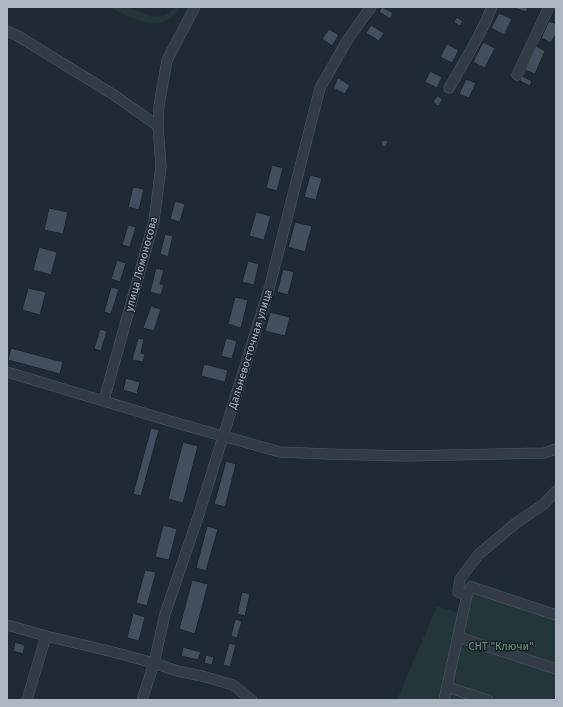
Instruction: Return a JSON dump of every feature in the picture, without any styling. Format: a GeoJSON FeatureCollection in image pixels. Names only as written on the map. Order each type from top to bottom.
{"type":"FeatureCollection","features":[{"type":"Feature","properties":{"kind":"street","name":"улица Ломоносова"},"geometry":{"type":"LineString","coordinates":[[104,400],[154,220],[161,167],[158,126],[159,106],[167,60],[195,7]]}},
{"type":"Feature","properties":{"kind":"street","name":"Дальневосточная улица"},"geometry":{"type":"LineString","coordinates":[[142,700],[154,663],[165,614],[185,557],[268,289],[320,88],[348,40],[372,7]]}},
{"type":"Feature","properties":{"kind":"street"},"geometry":{"type":"LineString","coordinates":[[449,88],[468,55],[492,7]]}},
{"type":"Feature","properties":{"kind":"street"},"geometry":{"type":"LineString","coordinates":[[517,75],[550,7]]}},
{"type":"Feature","properties":{"kind":"street"},"geometry":{"type":"LineString","coordinates":[[7,31],[18,36],[114,95],[158,126]]}},
{"type":"Feature","properties":{"kind":"street"},"geometry":{"type":"LineString","coordinates":[[7,372],[280,452],[406,456],[544,453],[556,449]]}},
{"type":"Feature","properties":{"kind":"street"},"geometry":{"type":"LineString","coordinates":[[467,595],[458,592],[460,579],[479,554],[516,523],[544,504],[556,491]]}},
{"type":"Feature","properties":{"kind":"street"},"geometry":{"type":"LineString","coordinates":[[444,700],[467,595],[471,587],[556,615]]}},
{"type":"Feature","properties":{"kind":"street"},"geometry":{"type":"LineString","coordinates":[[7,625],[46,636],[108,650],[176,671],[202,676],[233,685],[252,700]]}},
{"type":"Feature","properties":{"kind":"street"},"geometry":{"type":"LineString","coordinates":[[27,700],[46,636]]}},
{"type":"Feature","properties":{"kind":"street"},"geometry":{"type":"LineString","coordinates":[[458,637],[556,669]]}},
{"type":"Feature","properties":{"kind":"street"},"geometry":{"type":"LineString","coordinates":[[447,688],[488,700]]}},
{"type":"Feature","properties":{"kind":"green space"},"geometry":{"type":"Polygon","coordinates":[[[109,7],[128,7],[158,17],[169,13],[174,7],[180,7],[173,16],[165,21],[156,23],[137,20],[109,7]]]}},
{"type":"Feature","properties":{"kind":"green space","name":"СНТ \"Ключи\""},"geometry":{"type":"Polygon","coordinates":[[[468,579],[556,609],[556,700],[397,700],[437,606],[459,613],[468,579]]]}},
{"type":"Feature","properties":{"kind":"building"},"geometry":{"type":"Polygon","coordinates":[[[382,7],[393,13],[390,19],[379,12],[382,7]]]}},
{"type":"Feature","properties":{"kind":"building"},"geometry":{"type":"Polygon","coordinates":[[[512,7],[528,7],[526,12],[512,7]]]}},
{"type":"Feature","properties":{"kind":"building"},"geometry":{"type":"Polygon","coordinates":[[[499,13],[512,19],[504,35],[491,28],[499,13]]]}},
{"type":"Feature","properties":{"kind":"building"},"geometry":{"type":"Polygon","coordinates":[[[457,17],[463,21],[460,26],[454,22],[457,17]]]}},
{"type":"Feature","properties":{"kind":"building"},"geometry":{"type":"Polygon","coordinates":[[[549,21],[556,24],[556,34],[551,43],[541,38],[549,21]]]}},
{"type":"Feature","properties":{"kind":"building"},"geometry":{"type":"Polygon","coordinates":[[[371,25],[384,33],[379,41],[366,33],[371,25]]]}},
{"type":"Feature","properties":{"kind":"building"},"geometry":{"type":"Polygon","coordinates":[[[329,29],[339,35],[332,46],[322,39],[329,29]]]}},
{"type":"Feature","properties":{"kind":"building"},"geometry":{"type":"Polygon","coordinates":[[[483,42],[495,48],[485,68],[473,62],[483,42]]]}},
{"type":"Feature","properties":{"kind":"building"},"geometry":{"type":"Polygon","coordinates":[[[447,44],[459,50],[452,63],[440,57],[447,44]]]}},
{"type":"Feature","properties":{"kind":"building"},"geometry":{"type":"Polygon","coordinates":[[[536,46],[545,51],[535,74],[525,70],[536,46]]]}},
{"type":"Feature","properties":{"kind":"building"},"geometry":{"type":"Polygon","coordinates":[[[430,71],[442,77],[437,88],[425,82],[430,71]]]}},
{"type":"Feature","properties":{"kind":"building"},"geometry":{"type":"Polygon","coordinates":[[[522,76],[532,81],[530,86],[520,81],[522,76]]]}},
{"type":"Feature","properties":{"kind":"building"},"geometry":{"type":"Polygon","coordinates":[[[338,78],[350,85],[345,94],[333,88],[338,78]]]}},
{"type":"Feature","properties":{"kind":"building"},"geometry":{"type":"Polygon","coordinates":[[[466,79],[476,83],[469,98],[459,94],[466,79]]]}},
{"type":"Feature","properties":{"kind":"building"},"geometry":{"type":"Polygon","coordinates":[[[437,96],[443,99],[438,106],[433,102],[437,96]]]}},
{"type":"Feature","properties":{"kind":"building"},"geometry":{"type":"Polygon","coordinates":[[[382,140],[388,141],[386,147],[381,146],[382,140]]]}},
{"type":"Feature","properties":{"kind":"building"},"geometry":{"type":"Polygon","coordinates":[[[272,165],[283,168],[277,191],[266,188],[272,165]]]}},
{"type":"Feature","properties":{"kind":"building"},"geometry":{"type":"Polygon","coordinates":[[[310,175],[322,178],[316,200],[304,197],[310,175]]]}},
{"type":"Feature","properties":{"kind":"building"},"geometry":{"type":"Polygon","coordinates":[[[133,187],[144,189],[139,210],[128,207],[133,187]]]}},
{"type":"Feature","properties":{"kind":"building"},"geometry":{"type":"Polygon","coordinates":[[[175,201],[185,204],[180,222],[170,219],[175,201]]]}},
{"type":"Feature","properties":{"kind":"building"},"geometry":{"type":"Polygon","coordinates":[[[49,208],[68,212],[63,234],[44,230],[49,208]]]}},
{"type":"Feature","properties":{"kind":"building"},"geometry":{"type":"Polygon","coordinates":[[[256,212],[271,216],[264,240],[249,236],[256,212]]]}},
{"type":"Feature","properties":{"kind":"building"},"geometry":{"type":"Polygon","coordinates":[[[295,222],[312,226],[305,252],[288,247],[295,222]]]}},
{"type":"Feature","properties":{"kind":"building"},"geometry":{"type":"Polygon","coordinates":[[[128,225],[136,227],[130,247],[122,245],[128,225]]]}},
{"type":"Feature","properties":{"kind":"building"},"geometry":{"type":"Polygon","coordinates":[[[165,234],[173,236],[168,257],[160,254],[165,234]]]}},
{"type":"Feature","properties":{"kind":"building"},"geometry":{"type":"Polygon","coordinates":[[[39,247],[57,252],[51,275],[33,270],[39,247]]]}},
{"type":"Feature","properties":{"kind":"building"},"geometry":{"type":"Polygon","coordinates":[[[117,260],[126,263],[120,282],[111,279],[117,260]]]}},
{"type":"Feature","properties":{"kind":"building"},"geometry":{"type":"Polygon","coordinates":[[[248,261],[259,264],[254,285],[242,282],[248,261]]]}},
{"type":"Feature","properties":{"kind":"building"},"geometry":{"type":"Polygon","coordinates":[[[156,268],[164,270],[160,284],[164,285],[161,295],[150,292],[156,268]]]}},
{"type":"Feature","properties":{"kind":"building"},"geometry":{"type":"Polygon","coordinates":[[[283,269],[294,272],[288,295],[277,292],[283,269]]]}},
{"type":"Feature","properties":{"kind":"building"},"geometry":{"type":"Polygon","coordinates":[[[111,287],[119,289],[111,314],[104,312],[111,287]]]}},
{"type":"Feature","properties":{"kind":"building"},"geometry":{"type":"Polygon","coordinates":[[[28,288],[46,292],[40,315],[22,310],[28,288]]]}},
{"type":"Feature","properties":{"kind":"building"},"geometry":{"type":"Polygon","coordinates":[[[235,297],[248,300],[241,328],[228,324],[235,297]]]}},
{"type":"Feature","properties":{"kind":"building"},"geometry":{"type":"Polygon","coordinates":[[[151,306],[161,309],[154,331],[143,328],[151,306]]]}},
{"type":"Feature","properties":{"kind":"building"},"geometry":{"type":"Polygon","coordinates":[[[270,312],[290,317],[285,336],[265,331],[270,312]]]}},
{"type":"Feature","properties":{"kind":"building"},"geometry":{"type":"Polygon","coordinates":[[[100,329],[107,331],[101,351],[94,349],[100,329]]]}},
{"type":"Feature","properties":{"kind":"building"},"geometry":{"type":"Polygon","coordinates":[[[138,338],[144,339],[141,353],[145,354],[143,362],[132,360],[138,338]]]}},
{"type":"Feature","properties":{"kind":"building"},"geometry":{"type":"Polygon","coordinates":[[[226,338],[237,341],[232,359],[221,356],[226,338]]]}},
{"type":"Feature","properties":{"kind":"building"},"geometry":{"type":"Polygon","coordinates":[[[11,348],[63,362],[60,374],[8,360],[11,348]]]}},
{"type":"Feature","properties":{"kind":"building"},"geometry":{"type":"Polygon","coordinates":[[[204,364],[228,370],[225,382],[201,376],[204,364]]]}},
{"type":"Feature","properties":{"kind":"building"},"geometry":{"type":"Polygon","coordinates":[[[126,378],[140,382],[137,394],[123,390],[126,378]]]}},
{"type":"Feature","properties":{"kind":"building"},"geometry":{"type":"Polygon","coordinates":[[[151,428],[159,430],[141,496],[133,494],[151,428]]]}},
{"type":"Feature","properties":{"kind":"building"},"geometry":{"type":"Polygon","coordinates":[[[183,442],[198,446],[183,503],[168,499],[183,442]]]}},
{"type":"Feature","properties":{"kind":"building"},"geometry":{"type":"Polygon","coordinates":[[[226,461],[236,464],[225,507],[214,504],[226,461]]]}},
{"type":"Feature","properties":{"kind":"building"},"geometry":{"type":"Polygon","coordinates":[[[163,525],[177,529],[169,560],[155,557],[163,525]]]}},
{"type":"Feature","properties":{"kind":"building"},"geometry":{"type":"Polygon","coordinates":[[[207,526],[218,529],[206,571],[196,568],[207,526]]]}},
{"type":"Feature","properties":{"kind":"building"},"geometry":{"type":"Polygon","coordinates":[[[145,570],[156,572],[147,606],[136,603],[145,570]]]}},
{"type":"Feature","properties":{"kind":"building"},"geometry":{"type":"Polygon","coordinates":[[[192,580],[208,584],[195,634],[179,629],[192,580]]]}},
{"type":"Feature","properties":{"kind":"building"},"geometry":{"type":"Polygon","coordinates":[[[242,592],[250,594],[245,616],[237,614],[242,592]]]}},
{"type":"Feature","properties":{"kind":"building"},"geometry":{"type":"Polygon","coordinates":[[[133,613],[145,617],[139,641],[127,638],[133,613]]]}},
{"type":"Feature","properties":{"kind":"building"},"geometry":{"type":"Polygon","coordinates":[[[235,619],[242,621],[237,638],[231,636],[235,619]]]}},
{"type":"Feature","properties":{"kind":"building"},"geometry":{"type":"Polygon","coordinates":[[[15,642],[25,645],[23,654],[13,651],[15,642]]]}},
{"type":"Feature","properties":{"kind":"building"},"geometry":{"type":"Polygon","coordinates":[[[229,643],[236,645],[230,667],[223,665],[229,643]]]}},
{"type":"Feature","properties":{"kind":"building"},"geometry":{"type":"Polygon","coordinates":[[[183,647],[201,652],[198,660],[181,656],[183,647]]]}},
{"type":"Feature","properties":{"kind":"building"},"geometry":{"type":"Polygon","coordinates":[[[206,655],[214,657],[212,665],[204,663],[206,655]]]}}]}
